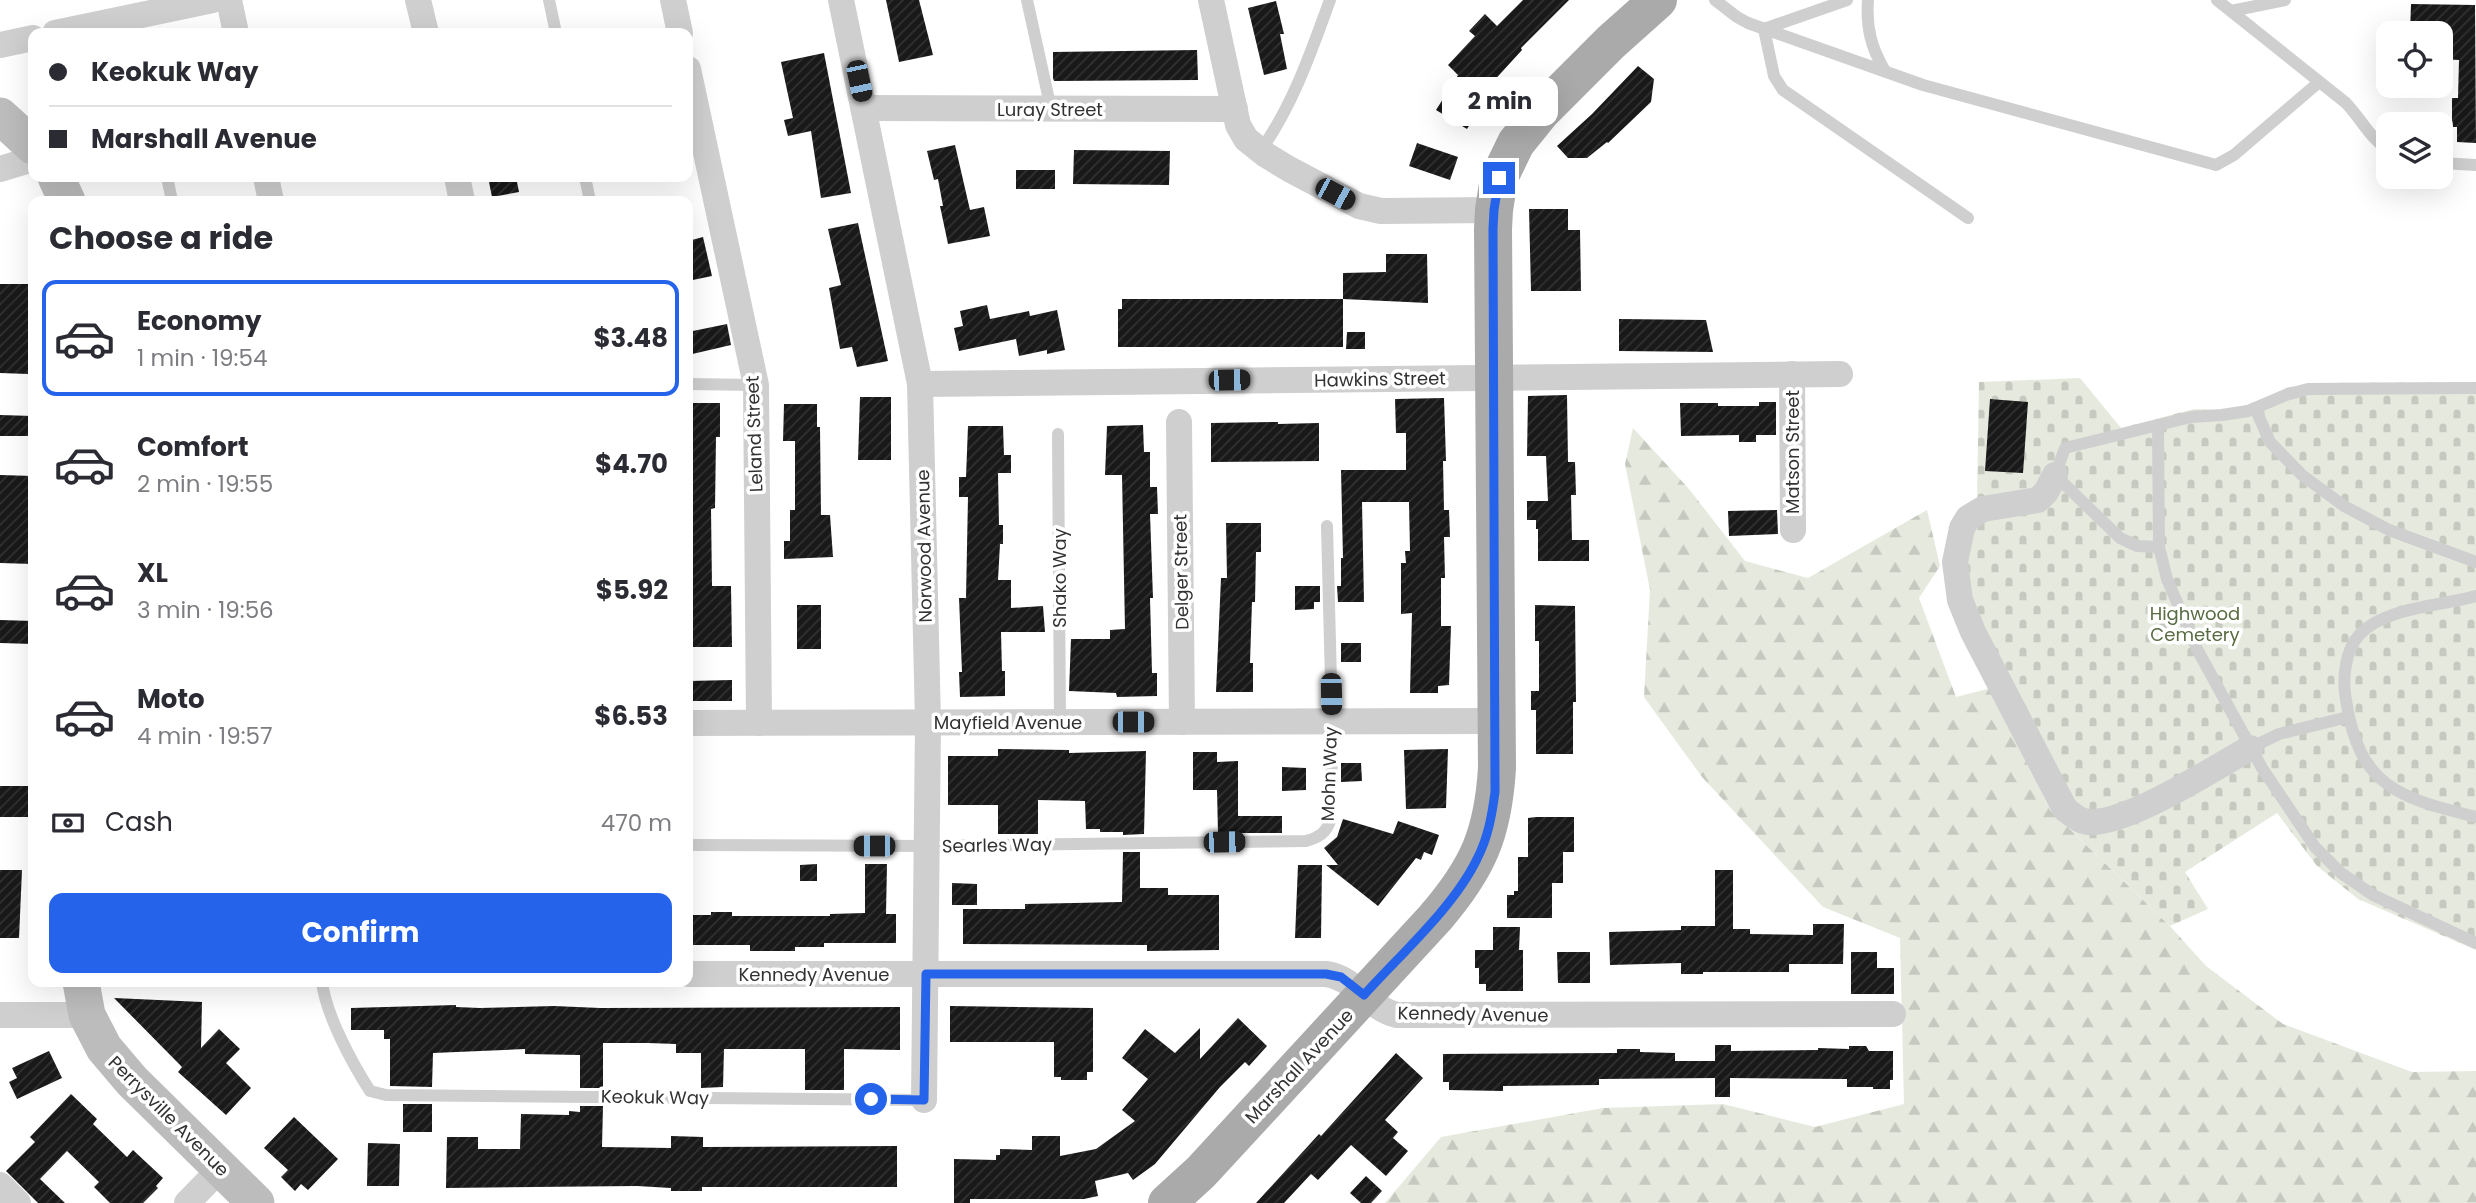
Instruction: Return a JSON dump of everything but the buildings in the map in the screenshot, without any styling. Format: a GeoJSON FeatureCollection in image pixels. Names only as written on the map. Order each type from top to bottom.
{"type":"FeatureCollection","features":[{"type":"Feature","properties":{"kind":"main road","name":"Marshall Avenue"},"geometry":{"type":"LineString","coordinates":[[1172,1201],[1452,899],[1478,859],[1486,837],[1495,792],[1494,210],[1499,178],[1506,160],[1528,127],[1611,42],[1658,0]]}},
{"type":"Feature","properties":{"kind":"main road"},"geometry":{"type":"LineString","coordinates":[[0,116],[28,140]]}},
{"type":"Feature","properties":{"kind":"main road","name":"Perrysville Avenue"},"geometry":{"type":"LineString","coordinates":[[84,998],[104,1048],[116,1064],[256,1203]]}},
{"type":"Feature","properties":{"kind":"street"},"geometry":{"type":"LineString","coordinates":[[79,28],[213,0]]}},
{"type":"Feature","properties":{"kind":"street"},"geometry":{"type":"LineString","coordinates":[[229,0],[235,28]]}},
{"type":"Feature","properties":{"kind":"street"},"geometry":{"type":"LineString","coordinates":[[418,0],[425,28]]}},
{"type":"Feature","properties":{"kind":"street"},"geometry":{"type":"LineString","coordinates":[[673,0],[679,28]]}},
{"type":"Feature","properties":{"kind":"street","name":"Norwood Avenue"},"geometry":{"type":"LineString","coordinates":[[841,0],[920,384],[928,722],[924,1100]]}},
{"type":"Feature","properties":{"kind":"street"},"geometry":{"type":"LineString","coordinates":[[1211,0],[1242,132],[1261,150],[1289,169],[1369,209],[1494,210]]}},
{"type":"Feature","properties":{"kind":"street"},"geometry":{"type":"LineString","coordinates":[[0,45],[28,39]]}},
{"type":"Feature","properties":{"kind":"street","name":"Leland Street"},"geometry":{"type":"LineString","coordinates":[[693,92],[756,385],[759,723]]}},
{"type":"Feature","properties":{"kind":"street","name":"Luray Street"},"geometry":{"type":"LineString","coordinates":[[865,108],[1235,109]]}},
{"type":"Feature","properties":{"kind":"street"},"geometry":{"type":"LineString","coordinates":[[0,169],[28,161]]}},
{"type":"Feature","properties":{"kind":"street","name":"Matson Street"},"geometry":{"type":"LineString","coordinates":[[1792,374],[1793,530]]}},
{"type":"Feature","properties":{"kind":"street","name":"Hawkins Street"},"geometry":{"type":"LineString","coordinates":[[920,384],[1840,374]]}},
{"type":"Feature","properties":{"kind":"street","name":"Delger Street"},"geometry":{"type":"LineString","coordinates":[[1180,422],[1182,722]]}},
{"type":"Feature","properties":{"kind":"street"},"geometry":{"type":"LineString","coordinates":[[2055,475],[2046,492],[2038,500],[1983,509],[1968,518],[1962,528],[1955,562],[1960,600],[1973,632],[2065,809],[2077,820],[2093,822],[2123,815],[2160,798],[2250,748]]}},
{"type":"Feature","properties":{"kind":"street","name":"Mayfield Avenue"},"geometry":{"type":"LineString","coordinates":[[693,723],[1496,721]]}},
{"type":"Feature","properties":{"kind":"street","name":"Kennedy Avenue"},"geometry":{"type":"LineString","coordinates":[[693,974],[1326,974],[1341,977],[1385,1012],[1397,1015],[1893,1014]]}},
{"type":"Feature","properties":{"kind":"street"},"geometry":{"type":"LineString","coordinates":[[0,1015],[84,998]]}},
{"type":"Feature","properties":{"kind":"street"},"geometry":{"type":"LineString","coordinates":[[187,1203],[221,1168]]}},
{"type":"Feature","properties":{"kind":"street"},"geometry":{"type":"LineString","coordinates":[[0,1185],[18,1203]]}},
{"type":"Feature","properties":{"kind":"lane"},"geometry":{"type":"LineString","coordinates":[[549,0],[555,28]]}},
{"type":"Feature","properties":{"kind":"lane"},"geometry":{"type":"LineString","coordinates":[[1027,0],[1051,109]]}},
{"type":"Feature","properties":{"kind":"lane"},"geometry":{"type":"LineString","coordinates":[[1261,150],[1277,128],[1307,65],[1330,0]]}},
{"type":"Feature","properties":{"kind":"lane"},"geometry":{"type":"LineString","coordinates":[[1715,0],[1737,17],[1764,29],[1923,85],[2216,165],[2234,155],[2318,83]]}},
{"type":"Feature","properties":{"kind":"lane"},"geometry":{"type":"LineString","coordinates":[[1764,29],[1847,0]]}},
{"type":"Feature","properties":{"kind":"lane"},"geometry":{"type":"LineString","coordinates":[[1868,0],[1869,33],[1874,53],[1885,71]]}},
{"type":"Feature","properties":{"kind":"lane"},"geometry":{"type":"LineString","coordinates":[[2217,0],[2346,103],[2376,139]]}},
{"type":"Feature","properties":{"kind":"lane"},"geometry":{"type":"LineString","coordinates":[[2231,11],[2286,0]]}},
{"type":"Feature","properties":{"kind":"lane"},"geometry":{"type":"LineString","coordinates":[[1764,29],[1774,76],[1783,90],[1968,218]]}},
{"type":"Feature","properties":{"kind":"lane"},"geometry":{"type":"LineString","coordinates":[[2453,164],[2476,165]]}},
{"type":"Feature","properties":{"kind":"lane"},"geometry":{"type":"LineString","coordinates":[[168,182],[171,196]]}},
{"type":"Feature","properties":{"kind":"lane"},"geometry":{"type":"LineString","coordinates":[[693,384],[756,385]]}},
{"type":"Feature","properties":{"kind":"lane"},"geometry":{"type":"LineString","coordinates":[[2159,548],[2137,546],[2120,538],[2055,475],[2066,448],[2190,416],[2222,415],[2255,408],[2308,389],[2476,388]]}},
{"type":"Feature","properties":{"kind":"lane"},"geometry":{"type":"LineString","coordinates":[[2255,408],[2270,442],[2302,475],[2344,506],[2389,530],[2476,562]]}},
{"type":"Feature","properties":{"kind":"lane"},"geometry":{"type":"LineString","coordinates":[[2158,425],[2159,548],[2167,579],[2197,649],[2250,748],[2315,847],[2341,873],[2373,895],[2476,943]]}},
{"type":"Feature","properties":{"kind":"lane","name":"Shako Way"},"geometry":{"type":"LineString","coordinates":[[1058,434],[1060,722]]}},
{"type":"Feature","properties":{"kind":"lane","name":"Mohn Way"},"geometry":{"type":"LineString","coordinates":[[1306,841],[1327,830],[1331,819],[1332,722],[1327,526]]}},
{"type":"Feature","properties":{"kind":"lane"},"geometry":{"type":"LineString","coordinates":[[2476,596],[2404,611],[2360,634],[2350,649],[2344,692],[2348,718],[2358,750],[2371,770],[2407,798],[2476,817]]}},
{"type":"Feature","properties":{"kind":"lane"},"geometry":{"type":"LineString","coordinates":[[2250,748],[2279,734],[2348,718]]}},
{"type":"Feature","properties":{"kind":"lane","name":"Searles Way"},"geometry":{"type":"LineString","coordinates":[[693,845],[927,846],[1306,841]]}},
{"type":"Feature","properties":{"kind":"lane","name":"Keokuk Way"},"geometry":{"type":"LineString","coordinates":[[323,987],[324,997],[357,1070],[370,1091],[386,1095],[924,1100]]}},
{"type":"Feature","properties":{"kind":"green space","name":"Highwood Cemetery"},"geometry":{"type":"Polygon","coordinates":[[[2080,378],[2121,428],[2194,409],[2222,410],[2248,405],[2286,388],[2310,383],[2476,382],[2476,950],[2358,899],[2317,866],[2277,813],[2185,872],[2208,909],[2170,926],[2050,810],[1991,688],[1951,532],[1977,501],[1979,382],[2080,378]]]}},
{"type":"Feature","properties":{"kind":"green space"},"geometry":{"type":"Polygon","coordinates":[[[1633,428],[1689,489],[1745,561],[1808,578],[1927,510],[1940,566],[1919,598],[1956,697],[1991,688],[2050,810],[2170,926],[2206,966],[2283,1024],[2412,1072],[2476,1071],[2476,1203],[1385,1203],[1441,1137],[1603,1108],[1723,1104],[1815,1127],[1904,1104],[1900,938],[1823,907],[1702,777],[1644,697],[1650,590],[1625,464],[1633,428]]]}},
{"type":"Feature","properties":{"kind":"route"},"geometry":{"type":"LineString","coordinates":[[871,1099],[924,1100],[926,974],[1326,974],[1341,977],[1364,995],[1452,899],[1466,880],[1486,837],[1495,792],[1493,229],[1499,178]]}}]}
